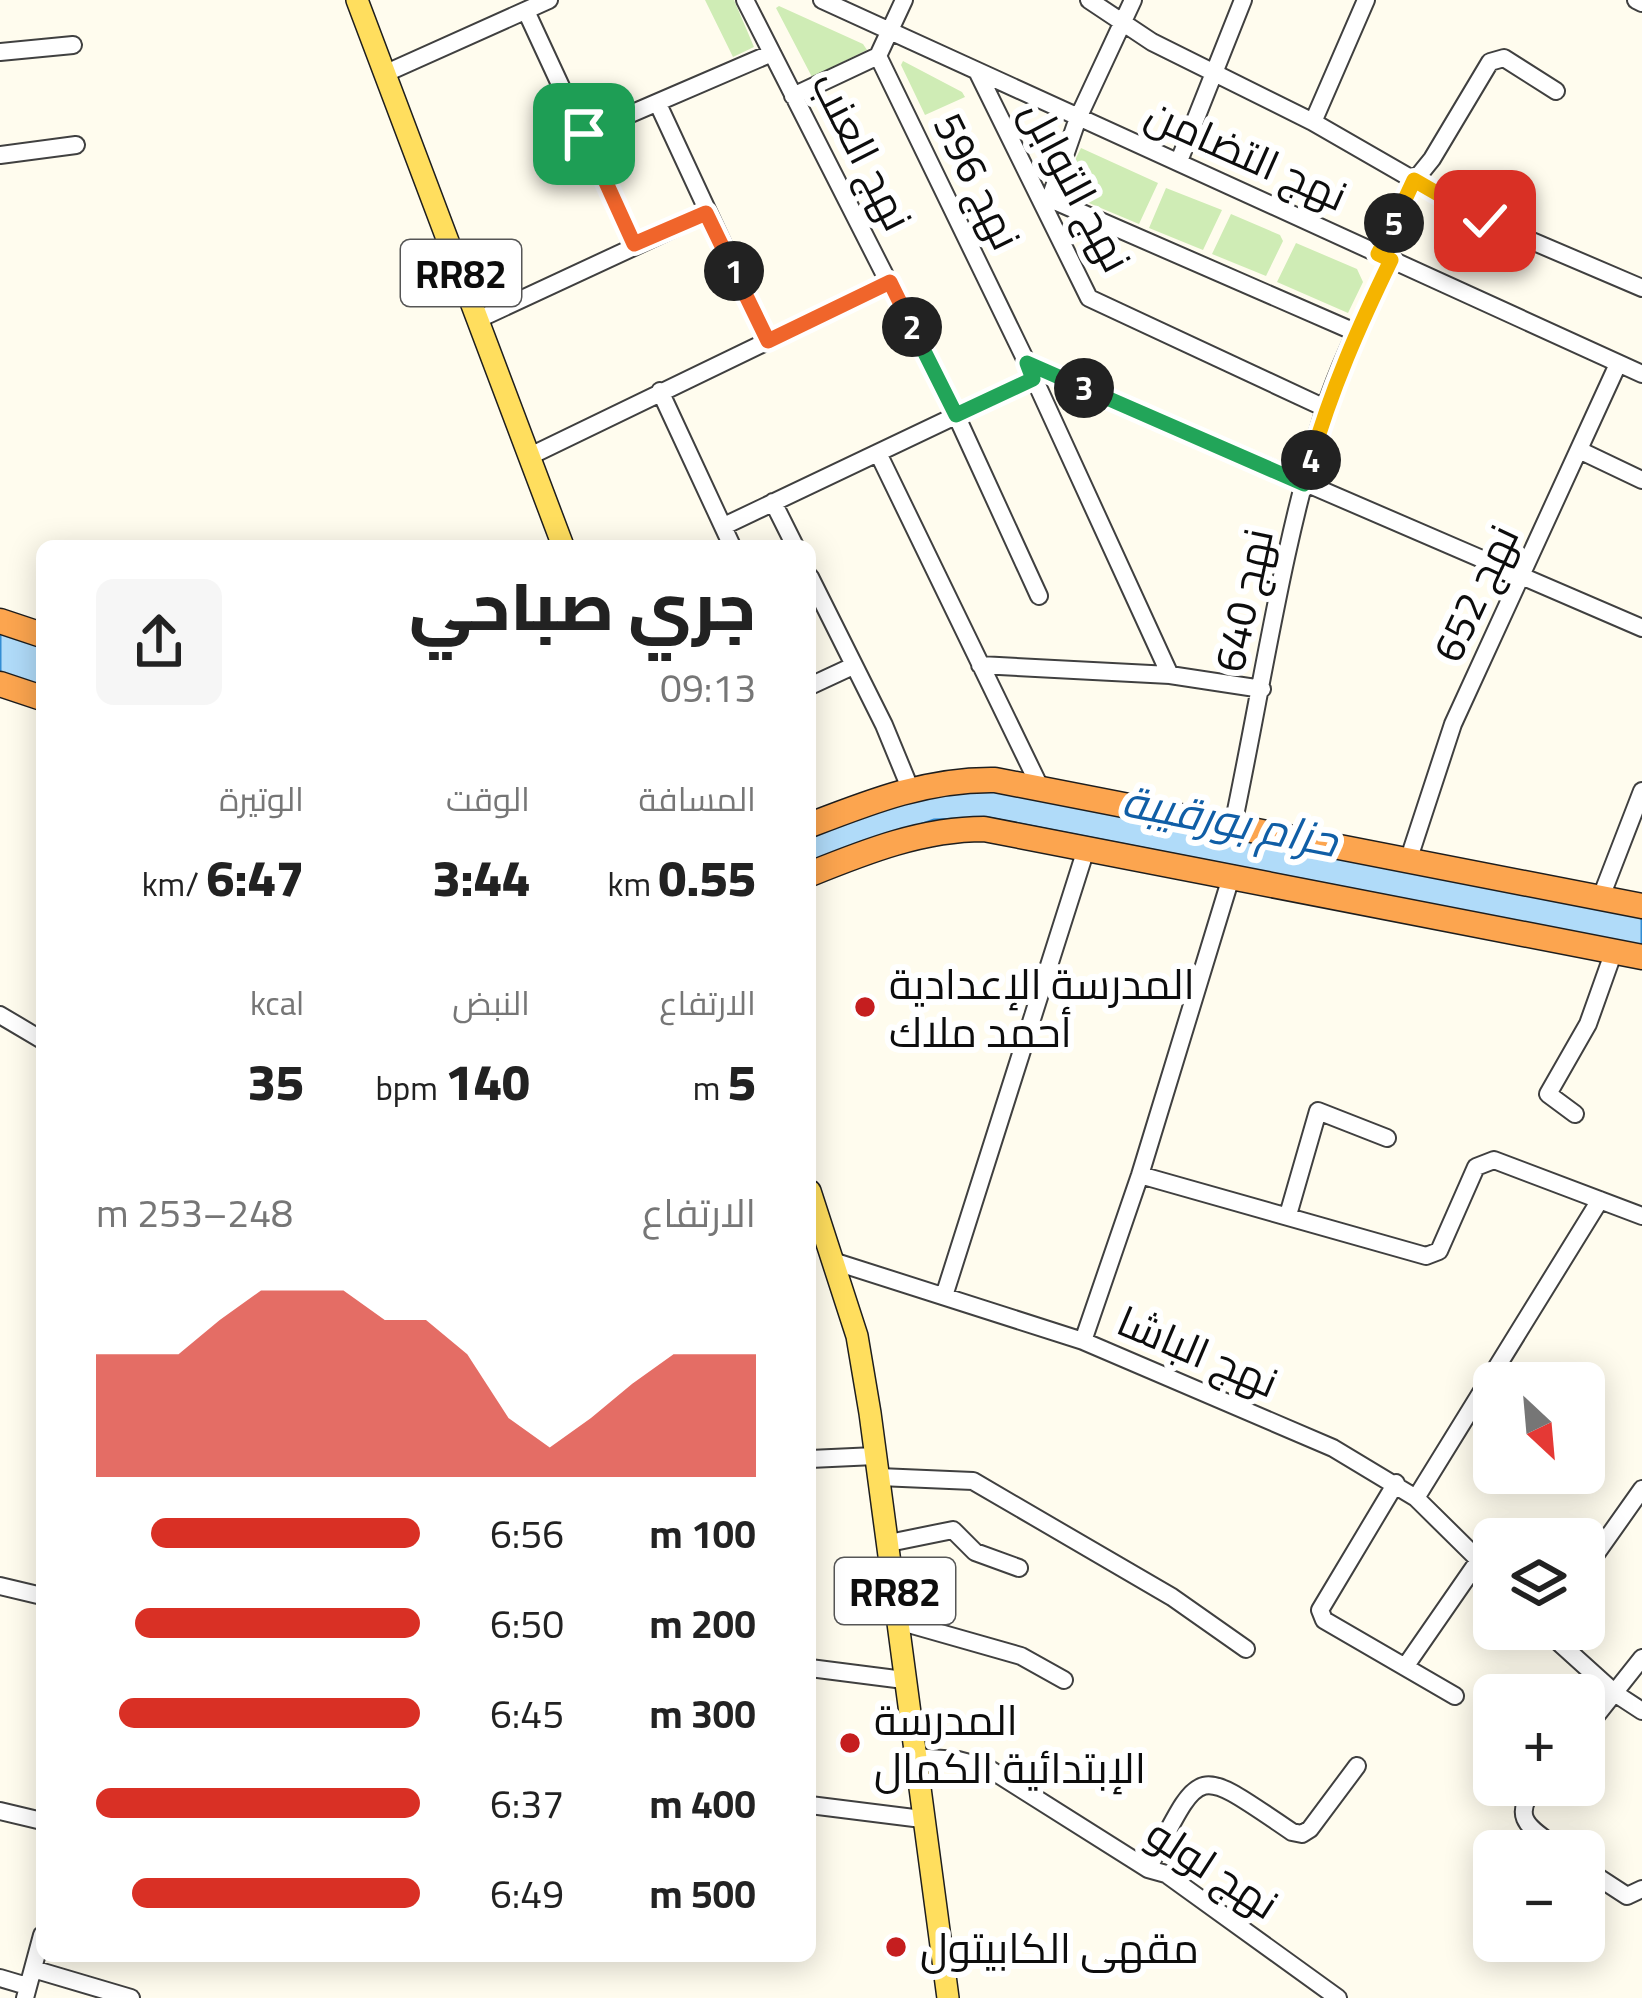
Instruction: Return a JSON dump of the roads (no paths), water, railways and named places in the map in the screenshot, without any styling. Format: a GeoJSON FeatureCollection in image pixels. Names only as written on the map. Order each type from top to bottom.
{"type":"FeatureCollection","features":[{"type":"Feature","properties":{"kind":"highway"},"geometry":{"type":"LineString","coordinates":[[0,621],[36,633]]}},
{"type":"Feature","properties":{"kind":"highway"},"geometry":{"type":"LineString","coordinates":[[0,684],[36,696]]}},
{"type":"Feature","properties":{"kind":"highway"},"geometry":{"type":"LineString","coordinates":[[816,823],[910,788],[953,779],[994,780],[1642,906]]}},
{"type":"Feature","properties":{"kind":"highway"},"geometry":{"type":"LineString","coordinates":[[816,872],[881,846],[948,830],[985,829],[1642,957]]}},
{"type":"Feature","properties":{"kind":"main road","name":"RR82"},"geometry":{"type":"LineString","coordinates":[[358,0],[561,540]]}},
{"type":"Feature","properties":{"kind":"main road","name":"RR82"},"geometry":{"type":"LineString","coordinates":[[818,1233],[836,1262],[857,1336],[948,1998]]}},
{"type":"Feature","properties":{"kind":"street"},"geometry":{"type":"LineString","coordinates":[[384,74],[549,0]]}},
{"type":"Feature","properties":{"kind":"street","name":"نهج العنب"},"geometry":{"type":"LineString","coordinates":[[745,0],[956,415],[1040,596]]}},
{"type":"Feature","properties":{"kind":"street","name":"نهج التضامن"},"geometry":{"type":"LineString","coordinates":[[822,0],[1642,374]]}},
{"type":"Feature","properties":{"kind":"street"},"geometry":{"type":"LineString","coordinates":[[793,96],[878,56],[904,0]]}},
{"type":"Feature","properties":{"kind":"street"},"geometry":{"type":"LineString","coordinates":[[1089,0],[1152,42],[1313,122],[1485,221],[1642,288]]}},
{"type":"Feature","properties":{"kind":"street"},"geometry":{"type":"LineString","coordinates":[[1133,0],[1078,118],[1047,207],[1355,332]]}},
{"type":"Feature","properties":{"kind":"street"},"geometry":{"type":"LineString","coordinates":[[1179,161],[1243,0]]}},
{"type":"Feature","properties":{"kind":"street"},"geometry":{"type":"LineString","coordinates":[[1313,122],[1366,0]]}},
{"type":"Feature","properties":{"kind":"street"},"geometry":{"type":"LineString","coordinates":[[526,10],[634,244]]}},
{"type":"Feature","properties":{"kind":"street"},"geometry":{"type":"LineString","coordinates":[[0,52],[73,45]]}},
{"type":"Feature","properties":{"kind":"street"},"geometry":{"type":"LineString","coordinates":[[584,134],[772,53]]}},
{"type":"Feature","properties":{"kind":"street","name":"نهج 596"},"geometry":{"type":"LineString","coordinates":[[878,56],[1169,675]]}},
{"type":"Feature","properties":{"kind":"street","name":"نهج 640"},"geometry":{"type":"LineString","coordinates":[[1233,825],[1304,484],[1325,408],[1414,180],[1432,159],[1490,62],[1504,58],[1556,91]]}},
{"type":"Feature","properties":{"kind":"street","name":"نهج التوابل"},"geometry":{"type":"LineString","coordinates":[[977,71],[1089,298],[1325,408]]}},
{"type":"Feature","properties":{"kind":"street"},"geometry":{"type":"LineString","coordinates":[[658,104],[768,341]]}},
{"type":"Feature","properties":{"kind":"street"},"geometry":{"type":"LineString","coordinates":[[0,155],[76,145]]}},
{"type":"Feature","properties":{"kind":"street"},"geometry":{"type":"LineString","coordinates":[[479,319],[706,213]]}},
{"type":"Feature","properties":{"kind":"street"},"geometry":{"type":"LineString","coordinates":[[528,457],[890,282]]}},
{"type":"Feature","properties":{"kind":"street","name":"نهج 652"},"geometry":{"type":"LineString","coordinates":[[1408,858],[1454,724],[1618,364]]}},
{"type":"Feature","properties":{"kind":"street"},"geometry":{"type":"LineString","coordinates":[[724,526],[956,415],[1030,371],[1524,574],[1642,628]]}},
{"type":"Feature","properties":{"kind":"street"},"geometry":{"type":"LineString","coordinates":[[660,391],[730,540]]}},
{"type":"Feature","properties":{"kind":"street"},"geometry":{"type":"LineString","coordinates":[[1579,450],[1642,479]]}},
{"type":"Feature","properties":{"kind":"street"},"geometry":{"type":"LineString","coordinates":[[878,453],[1040,787]]}},
{"type":"Feature","properties":{"kind":"street"},"geometry":{"type":"LineString","coordinates":[[773,502],[792,540]]}},
{"type":"Feature","properties":{"kind":"street"},"geometry":{"type":"LineString","coordinates":[[816,589],[910,788]]}},
{"type":"Feature","properties":{"kind":"street"},"geometry":{"type":"LineString","coordinates":[[980,665],[1169,675],[1262,689]]}},
{"type":"Feature","properties":{"kind":"street"},"geometry":{"type":"LineString","coordinates":[[816,683],[853,666]]}},
{"type":"Feature","properties":{"kind":"street"},"geometry":{"type":"LineString","coordinates":[[1600,897],[1642,791]]}},
{"type":"Feature","properties":{"kind":"street"},"geometry":{"type":"LineString","coordinates":[[944,1296],[1087,846]]}},
{"type":"Feature","properties":{"kind":"street"},"geometry":{"type":"LineString","coordinates":[[1083,1341],[1140,1175],[1232,874]]}},
{"type":"Feature","properties":{"kind":"street"},"geometry":{"type":"LineString","coordinates":[[1575,1114],[1547,1094],[1588,1024],[1614,951]]}},
{"type":"Feature","properties":{"kind":"street"},"geometry":{"type":"LineString","coordinates":[[0,1015],[36,1036]]}},
{"type":"Feature","properties":{"kind":"street"},"geometry":{"type":"LineString","coordinates":[[1288,1215],[1318,1111],[1387,1138]]}},
{"type":"Feature","properties":{"kind":"street"},"geometry":{"type":"LineString","coordinates":[[1140,1175],[1426,1256],[1439,1251],[1476,1167],[1494,1160],[1642,1216]]}},
{"type":"Feature","properties":{"kind":"street"},"geometry":{"type":"LineString","coordinates":[[1417,1498],[1600,1200]]}},
{"type":"Feature","properties":{"kind":"street","name":"نهج الباشا"},"geometry":{"type":"LineString","coordinates":[[836,1262],[1083,1341],[1333,1448],[1417,1498],[1473,1554]]}},
{"type":"Feature","properties":{"kind":"street"},"geometry":{"type":"LineString","coordinates":[[816,1461],[973,1481],[1172,1598],[1246,1649]]}},
{"type":"Feature","properties":{"kind":"street"},"geometry":{"type":"LineString","coordinates":[[1396,1483],[1320,1610],[1324,1619],[1455,1696]]}},
{"type":"Feature","properties":{"kind":"street"},"geometry":{"type":"LineString","coordinates":[[1605,1541],[1642,1489]]}},
{"type":"Feature","properties":{"kind":"street"},"geometry":{"type":"LineString","coordinates":[[889,1544],[953,1530],[975,1552],[1019,1568]]}},
{"type":"Feature","properties":{"kind":"street"},"geometry":{"type":"LineString","coordinates":[[1407,1664],[1473,1569]]}},
{"type":"Feature","properties":{"kind":"street"},"geometry":{"type":"LineString","coordinates":[[0,1586],[36,1595]]}},
{"type":"Feature","properties":{"kind":"street"},"geometry":{"type":"LineString","coordinates":[[898,1621],[1021,1656],[1064,1680]]}},
{"type":"Feature","properties":{"kind":"street"},"geometry":{"type":"LineString","coordinates":[[1567,1650],[1642,1711]]}},
{"type":"Feature","properties":{"kind":"street"},"geometry":{"type":"LineString","coordinates":[[1605,1707],[1642,1658]]}},
{"type":"Feature","properties":{"kind":"street"},"geometry":{"type":"LineString","coordinates":[[816,1669],[904,1680]]}},
{"type":"Feature","properties":{"kind":"street","name":"نهج لولو"},"geometry":{"type":"LineString","coordinates":[[914,1756],[988,1768],[1148,1869],[1166,1874],[1338,1998]]}},
{"type":"Feature","properties":{"kind":"street"},"geometry":{"type":"LineString","coordinates":[[1148,1869],[1184,1802],[1198,1786],[1210,1783],[1225,1788],[1302,1834],[1357,1766]]}},
{"type":"Feature","properties":{"kind":"street"},"geometry":{"type":"LineString","coordinates":[[816,1806],[922,1819]]}},
{"type":"Feature","properties":{"kind":"street"},"geometry":{"type":"LineString","coordinates":[[0,1811],[36,1820]]}},
{"type":"Feature","properties":{"kind":"street"},"geometry":{"type":"LineString","coordinates":[[1605,1884],[1619,1894],[1633,1895],[1642,1889]]}},
{"type":"Feature","properties":{"kind":"street"},"geometry":{"type":"LineString","coordinates":[[0,1978],[130,1998]]}},
{"type":"Feature","properties":{"kind":"water"},"geometry":{"type":"Polygon","coordinates":[[[0,631],[36,643],[36,684],[0,673],[0,631]]]}},
{"type":"Feature","properties":{"kind":"water"},"geometry":{"type":"Polygon","coordinates":[[[992,788],[1642,917],[1642,946],[989,818],[934,820],[816,861],[816,832],[919,794],[992,788]]]}},
{"type":"Feature","properties":{"kind":"place","name":"المدرسة الإعدادية أحمد ملاك"},"geometry":{"type":"Point","coordinates":[865,1007]}},
{"type":"Feature","properties":{"kind":"place","name":"المدرسة الإبتدائية الكمال"},"geometry":{"type":"Point","coordinates":[850,1743]}},
{"type":"Feature","properties":{"kind":"place","name":"مقهى الكابيتول"},"geometry":{"type":"Point","coordinates":[896,1947]}},
{"type":"Feature","properties":{"kind":"water label","name":"حزام بورقيبة"},"geometry":{"type":"Point","coordinates":[1230,820]}}]}
